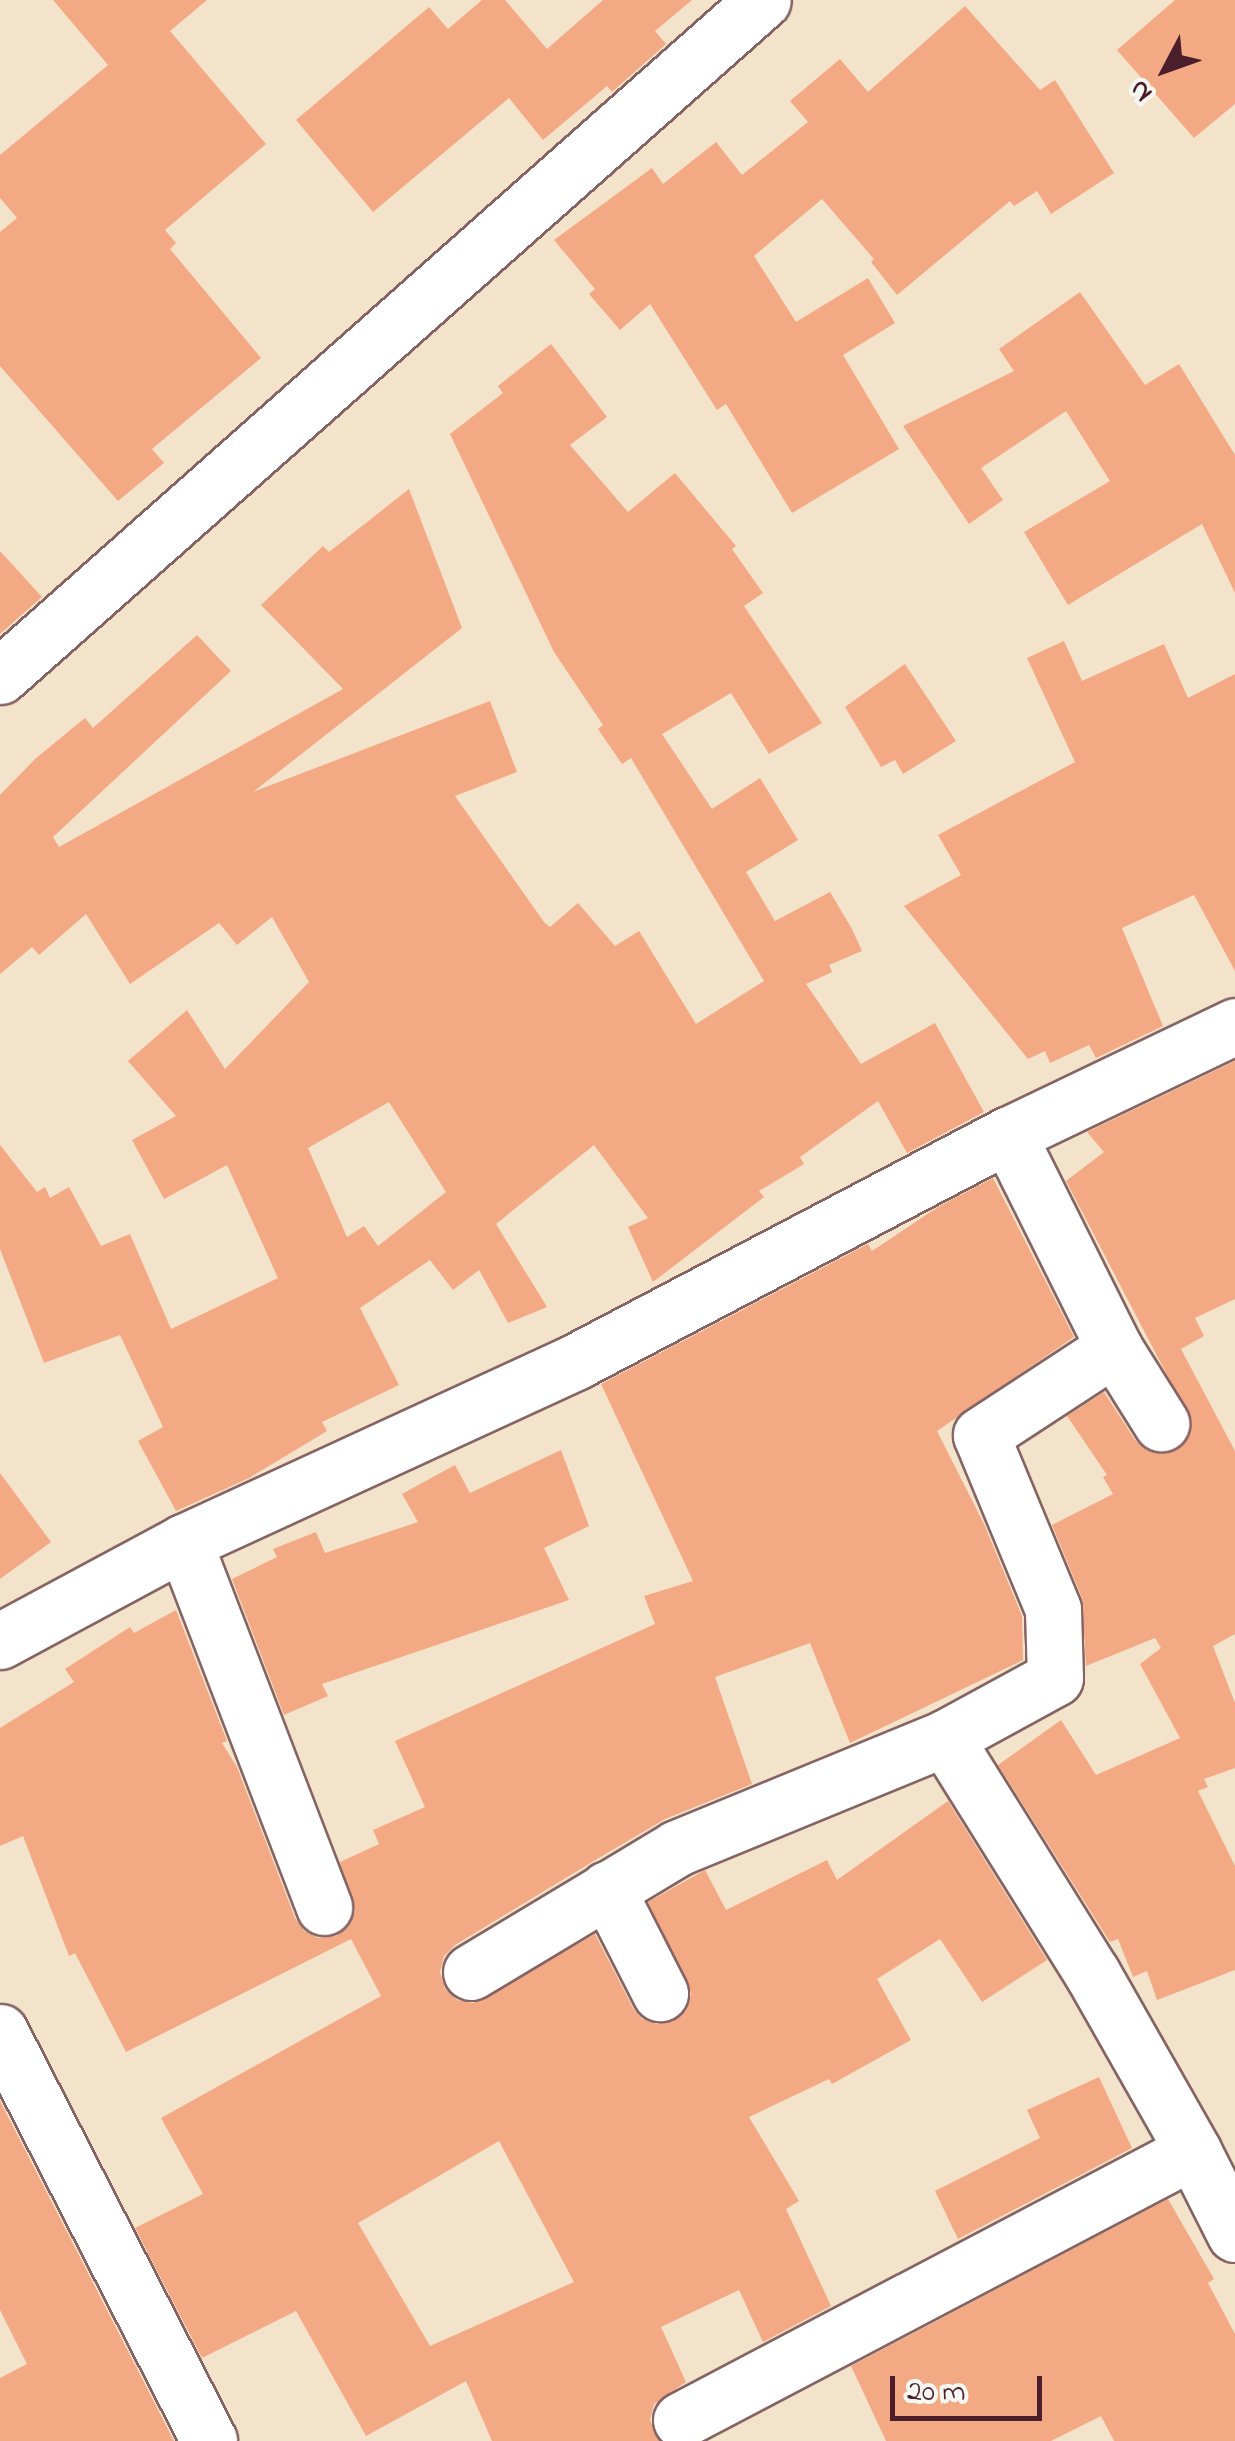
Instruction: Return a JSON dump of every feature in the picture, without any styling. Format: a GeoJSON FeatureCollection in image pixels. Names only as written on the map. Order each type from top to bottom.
{"type":"FeatureCollection","features":[{"type":"Feature","properties":{"kind":"street"},"geometry":{"type":"LineString","coordinates":[[0,676],[763,0]]}},
{"type":"Feature","properties":{"kind":"street"},"geometry":{"type":"LineString","coordinates":[[0,1641],[184,1542],[575,1362],[1008,1135],[1235,1026]]}},
{"type":"Feature","properties":{"kind":"street"},"geometry":{"type":"LineString","coordinates":[[1008,1135],[1114,1348],[1162,1423]]}},
{"type":"Feature","properties":{"kind":"street"},"geometry":{"type":"LineString","coordinates":[[471,1972],[677,1848],[945,1738],[1055,1678],[1053,1609],[981,1436],[1114,1348]]}},
{"type":"Feature","properties":{"kind":"street"},"geometry":{"type":"LineString","coordinates":[[184,1542],[324,1907]]}},
{"type":"Feature","properties":{"kind":"street"},"geometry":{"type":"LineString","coordinates":[[945,1738],[1092,1974],[1193,2151],[1235,2234]]}},
{"type":"Feature","properties":{"kind":"street"},"geometry":{"type":"LineString","coordinates":[[607,1888],[660,1992]]}},
{"type":"Feature","properties":{"kind":"street"},"geometry":{"type":"LineString","coordinates":[[0,2032],[209,2441]]}},
{"type":"Feature","properties":{"kind":"street"},"geometry":{"type":"LineString","coordinates":[[681,2420],[1193,2151]]}},
{"type":"Feature","properties":{"kind":"building"},"geometry":{"type":"Polygon","coordinates":[[[53,0],[207,0],[170,31],[266,144],[165,230],[176,243],[170,249],[261,358],[152,449],[164,463],[118,501],[0,366],[0,232],[17,218],[0,198],[0,155],[108,65],[53,0]]]}},
{"type":"Feature","properties":{"kind":"building"},"geometry":{"type":"Polygon","coordinates":[[[482,0],[505,0],[547,49],[603,0],[692,0],[655,31],[666,44],[612,92],[607,86],[543,140],[509,98],[373,212],[296,120],[429,7],[448,29],[482,0]]]}},
{"type":"Feature","properties":{"kind":"building"},"geometry":{"type":"Polygon","coordinates":[[[1175,0],[1235,0],[1235,104],[1194,138],[1117,50],[1175,0]]]}},
{"type":"Feature","properties":{"kind":"building"},"geometry":{"type":"Polygon","coordinates":[[[965,6],[1040,90],[1055,80],[1114,173],[1051,214],[1037,191],[1014,206],[1010,201],[897,295],[871,262],[874,259],[822,199],[754,256],[796,322],[868,278],[895,323],[843,355],[899,449],[792,513],[726,404],[717,410],[650,304],[620,330],[589,294],[595,289],[554,240],[652,168],[663,184],[716,142],[742,175],[808,122],[790,101],[840,59],[868,92],[965,6]]]}},
{"type":"Feature","properties":{"kind":"building"},"geometry":{"type":"Polygon","coordinates":[[[1080,292],[1145,385],[1179,364],[1235,455],[1235,593],[1202,524],[1068,605],[1024,532],[1110,481],[1066,411],[981,468],[1003,500],[969,524],[903,426],[1014,371],[999,349],[1080,292]]]}},
{"type":"Feature","properties":{"kind":"building"},"geometry":{"type":"Polygon","coordinates":[[[551,344],[607,417],[570,445],[628,512],[675,473],[736,546],[732,549],[763,593],[744,606],[822,723],[769,754],[731,693],[662,734],[712,809],[760,778],[798,840],[746,872],[775,921],[830,892],[862,951],[829,965],[832,972],[806,984],[861,1064],[935,1023],[984,1112],[907,1153],[878,1101],[800,1157],[804,1164],[759,1191],[764,1197],[653,1282],[628,1227],[648,1218],[594,1145],[496,1224],[547,1307],[508,1323],[479,1270],[453,1290],[430,1260],[360,1308],[399,1385],[322,1422],[327,1431],[249,1478],[176,1511],[138,1441],[163,1427],[120,1335],[44,1363],[0,1249],[0,1145],[37,1192],[45,1187],[50,1198],[69,1187],[101,1246],[130,1234],[171,1329],[278,1278],[227,1165],[164,1199],[132,1140],[176,1116],[128,1061],[187,1010],[225,1069],[309,982],[272,917],[237,945],[219,923],[130,984],[86,914],[39,955],[32,947],[0,974],[0,795],[35,759],[85,718],[93,728],[197,635],[231,671],[53,837],[59,847],[343,689],[261,605],[323,546],[329,552],[409,489],[462,628],[253,792],[490,701],[517,772],[455,796],[544,922],[550,927],[578,903],[615,946],[639,931],[696,1024],[764,981],[631,758],[622,764],[598,729],[603,725],[554,652],[450,434],[503,393],[498,386],[551,344]],[[389,1102],[308,1148],[347,1237],[364,1226],[378,1246],[446,1192],[389,1102]]]}},
{"type":"Feature","properties":{"kind":"building"},"geometry":{"type":"Polygon","coordinates":[[[0,551],[42,597],[0,634],[0,551]]]}},
{"type":"Feature","properties":{"kind":"building"},"geometry":{"type":"Polygon","coordinates":[[[1064,641],[1082,681],[1164,644],[1188,698],[1235,674],[1235,971],[1194,895],[1122,928],[1163,1026],[1096,1058],[1089,1045],[1050,1063],[1045,1051],[1028,1059],[904,906],[961,875],[938,835],[1075,762],[1027,658],[1064,641]]]}},
{"type":"Feature","properties":{"kind":"building"},"geometry":{"type":"Polygon","coordinates":[[[905,664],[956,741],[903,774],[895,760],[881,767],[845,707],[905,664]]]}},
{"type":"Feature","properties":{"kind":"building"},"geometry":{"type":"Polygon","coordinates":[[[1235,1061],[1235,1299],[1195,1318],[1204,1336],[1181,1349],[1235,1451],[1235,1634],[1213,1646],[1235,1703],[1235,1768],[1204,1779],[1208,1787],[1198,1791],[1235,1866],[1235,1970],[1157,2000],[1147,1971],[1133,1977],[1118,1939],[1110,1942],[998,1765],[1061,1720],[1096,1775],[1180,1738],[1140,1664],[1161,1648],[1155,1638],[1086,1666],[1082,1598],[1052,1525],[1113,1494],[1103,1477],[1107,1475],[1067,1416],[1104,1392],[1135,1440],[1146,1450],[1161,1454],[1178,1449],[1188,1438],[1192,1423],[1066,1181],[1104,1152],[1087,1132],[1235,1061]]]}},
{"type":"Feature","properties":{"kind":"building"},"geometry":{"type":"Polygon","coordinates":[[[993,1178],[1074,1337],[937,1431],[984,1524],[1022,1616],[1023,1660],[850,1743],[810,1643],[715,1677],[752,1784],[665,1819],[592,1862],[455,1945],[444,1956],[440,1972],[445,1989],[457,2000],[473,2003],[595,1934],[642,2019],[657,2024],[673,2021],[686,2011],[691,1994],[648,1902],[705,1870],[726,1910],[827,1860],[837,1880],[948,1801],[1047,1960],[982,2002],[940,1939],[877,1979],[911,2040],[832,2084],[829,2079],[749,2117],[799,2201],[786,2209],[831,2306],[763,2342],[739,2290],[661,2327],[686,2382],[654,2404],[650,2420],[659,2441],[492,2441],[466,2381],[366,2436],[296,2311],[202,2358],[135,2228],[203,2194],[161,2118],[381,1996],[351,1939],[126,2052],[75,1953],[69,1956],[23,1836],[0,1846],[0,1728],[74,1682],[65,1669],[130,1627],[134,1633],[176,1610],[227,1741],[222,1743],[237,1767],[295,1918],[304,1931],[318,1938],[336,1936],[349,1926],[355,1911],[340,1862],[379,1844],[373,1830],[425,1807],[395,1741],[655,1624],[644,1596],[693,1581],[601,1384],[868,1244],[872,1251],[938,1207],[993,1178]],[[499,2141],[358,2223],[430,2346],[574,2282],[499,2141]]]}},
{"type":"Feature","properties":{"kind":"building"},"geometry":{"type":"Polygon","coordinates":[[[561,1450],[589,1526],[544,1548],[569,1600],[322,1684],[328,1696],[284,1715],[232,1579],[277,1557],[273,1549],[316,1532],[325,1553],[418,1522],[402,1494],[455,1465],[470,1493],[561,1450]]]}},
{"type":"Feature","properties":{"kind":"building"},"geometry":{"type":"Polygon","coordinates":[[[0,1473],[51,1542],[0,1579],[0,1473]]]}},
{"type":"Feature","properties":{"kind":"building"},"geometry":{"type":"Polygon","coordinates":[[[1099,2077],[1132,2148],[958,2239],[935,2191],[1040,2138],[1027,2110],[1099,2077]]]}},
{"type":"Feature","properties":{"kind":"building"},"geometry":{"type":"Polygon","coordinates":[[[0,2101],[174,2441],[0,2441],[0,2378],[27,2364],[0,2310],[0,2101]]]}},
{"type":"Feature","properties":{"kind":"building"},"geometry":{"type":"Polygon","coordinates":[[[1168,2199],[1214,2279],[1208,2283],[1235,2334],[1235,2441],[1114,2441],[1101,2416],[1051,2441],[886,2441],[851,2366],[1168,2199]]]}}]}
